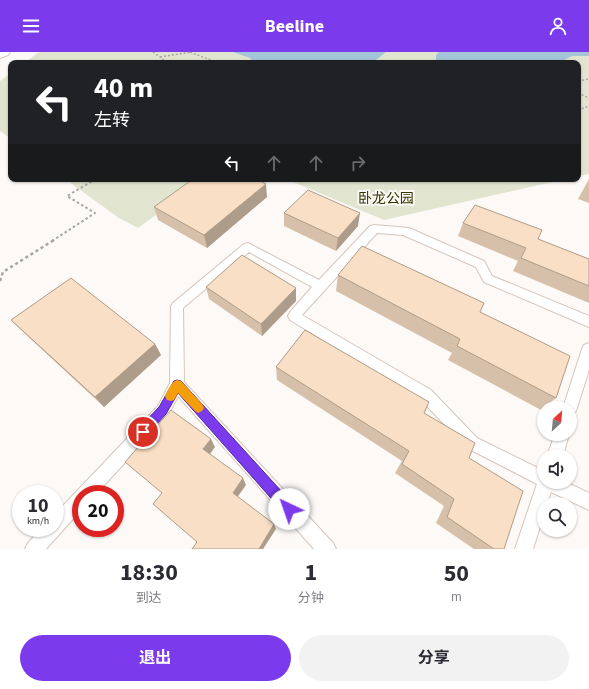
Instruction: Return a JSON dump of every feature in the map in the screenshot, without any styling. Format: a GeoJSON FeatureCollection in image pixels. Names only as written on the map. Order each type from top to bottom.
{"type":"FeatureCollection","features":[{"type":"Feature","properties":{"kind":"main road"},"geometry":{"type":"LineString","coordinates":[[0,54],[4,52]]}},
{"type":"Feature","properties":{"kind":"lane"},"geometry":{"type":"LineString","coordinates":[[537,476],[472,443],[426,395],[294,316],[374,229],[405,231],[480,264],[488,279],[589,322]]}},
{"type":"Feature","properties":{"kind":"lane"},"geometry":{"type":"LineString","coordinates":[[93,485],[162,411],[177,384],[177,306],[248,247],[320,286]]}},
{"type":"Feature","properties":{"kind":"lane"},"geometry":{"type":"LineString","coordinates":[[572,401],[589,350]]}},
{"type":"Feature","properties":{"kind":"lane"},"geometry":{"type":"LineString","coordinates":[[177,384],[321,547]]}},
{"type":"Feature","properties":{"kind":"lane"},"geometry":{"type":"LineString","coordinates":[[524,549],[544,489]]}},
{"type":"Feature","properties":{"kind":"lane"},"geometry":{"type":"LineString","coordinates":[[563,489],[589,502]]}},
{"type":"Feature","properties":{"kind":"lane"},"geometry":{"type":"LineString","coordinates":[[64,516],[72,508]]}},
{"type":"Feature","properties":{"kind":"lane"},"geometry":{"type":"LineString","coordinates":[[34,549],[45,537]]}},
{"type":"Feature","properties":{"kind":"path"},"geometry":{"type":"LineString","coordinates":[[153,52],[162,60]]}},
{"type":"Feature","properties":{"kind":"path"},"geometry":{"type":"LineString","coordinates":[[160,57],[191,52],[211,60]]}},
{"type":"Feature","properties":{"kind":"path"},"geometry":{"type":"LineString","coordinates":[[0,281],[3,272],[95,213],[68,196],[91,182]]}},
{"type":"Feature","properties":{"kind":"green space"},"geometry":{"type":"Polygon","coordinates":[[[39,52],[589,52],[589,174],[581,175],[581,60],[28,60],[39,52]]]}},
{"type":"Feature","properties":{"kind":"green space"},"geometry":{"type":"Polygon","coordinates":[[[8,75],[8,137],[0,131],[0,81],[8,75]]]}},
{"type":"Feature","properties":{"kind":"green space"},"geometry":{"type":"Polygon","coordinates":[[[69,182],[201,182],[138,228],[119,218],[69,182]]]}},
{"type":"Feature","properties":{"kind":"green space","name":"卧龙公园"},"geometry":{"type":"Polygon","coordinates":[[[293,182],[553,182],[384,220],[293,182]]]}},
{"type":"Feature","properties":{"kind":"water"},"geometry":{"type":"Polygon","coordinates":[[[233,52],[386,52],[376,60],[252,60],[250,58],[233,52]]]}},
{"type":"Feature","properties":{"kind":"water"},"geometry":{"type":"Polygon","coordinates":[[[439,52],[589,52],[589,56],[572,56],[564,60],[436,60],[436,55],[439,52]]]}},
{"type":"Feature","properties":{"kind":"building"},"geometry":{"type":"Polygon","coordinates":[[[189,182],[262,182],[266,184],[204,235],[154,207],[189,182]]]}},
{"type":"Feature","properties":{"kind":"building"},"geometry":{"type":"Polygon","coordinates":[[[308,190],[360,213],[338,238],[284,213],[308,190]]]}},
{"type":"Feature","properties":{"kind":"building"},"geometry":{"type":"Polygon","coordinates":[[[475,205],[542,230],[538,239],[589,259],[589,286],[521,258],[526,248],[463,223],[475,205]]]}},
{"type":"Feature","properties":{"kind":"building"},"geometry":{"type":"Polygon","coordinates":[[[362,246],[484,303],[480,312],[570,356],[556,398],[457,346],[460,339],[338,275],[362,246]]]}},
{"type":"Feature","properties":{"kind":"building"},"geometry":{"type":"Polygon","coordinates":[[[242,255],[296,288],[261,324],[206,287],[242,255]]]}},
{"type":"Feature","properties":{"kind":"building"},"geometry":{"type":"Polygon","coordinates":[[[71,278],[155,344],[95,397],[11,320],[71,278]]]}},
{"type":"Feature","properties":{"kind":"building"},"geometry":{"type":"Polygon","coordinates":[[[305,330],[429,402],[424,413],[475,443],[469,458],[523,491],[504,549],[494,549],[447,517],[454,499],[402,464],[409,451],[276,367],[305,330]]]}},
{"type":"Feature","properties":{"kind":"building"},"geometry":{"type":"Polygon","coordinates":[[[171,410],[211,439],[203,449],[243,478],[233,493],[274,524],[259,549],[192,549],[197,542],[153,504],[162,493],[125,462],[171,410]]]}},
{"type":"Feature","properties":{"kind":"slow traffic"},"geometry":{"type":"LineString","coordinates":[[171,396],[177,384],[198,408]]}},
{"type":"Feature","properties":{"kind":"route"},"geometry":{"type":"LineString","coordinates":[[143,432],[162,411],[177,384],[289,509]]}}]}
